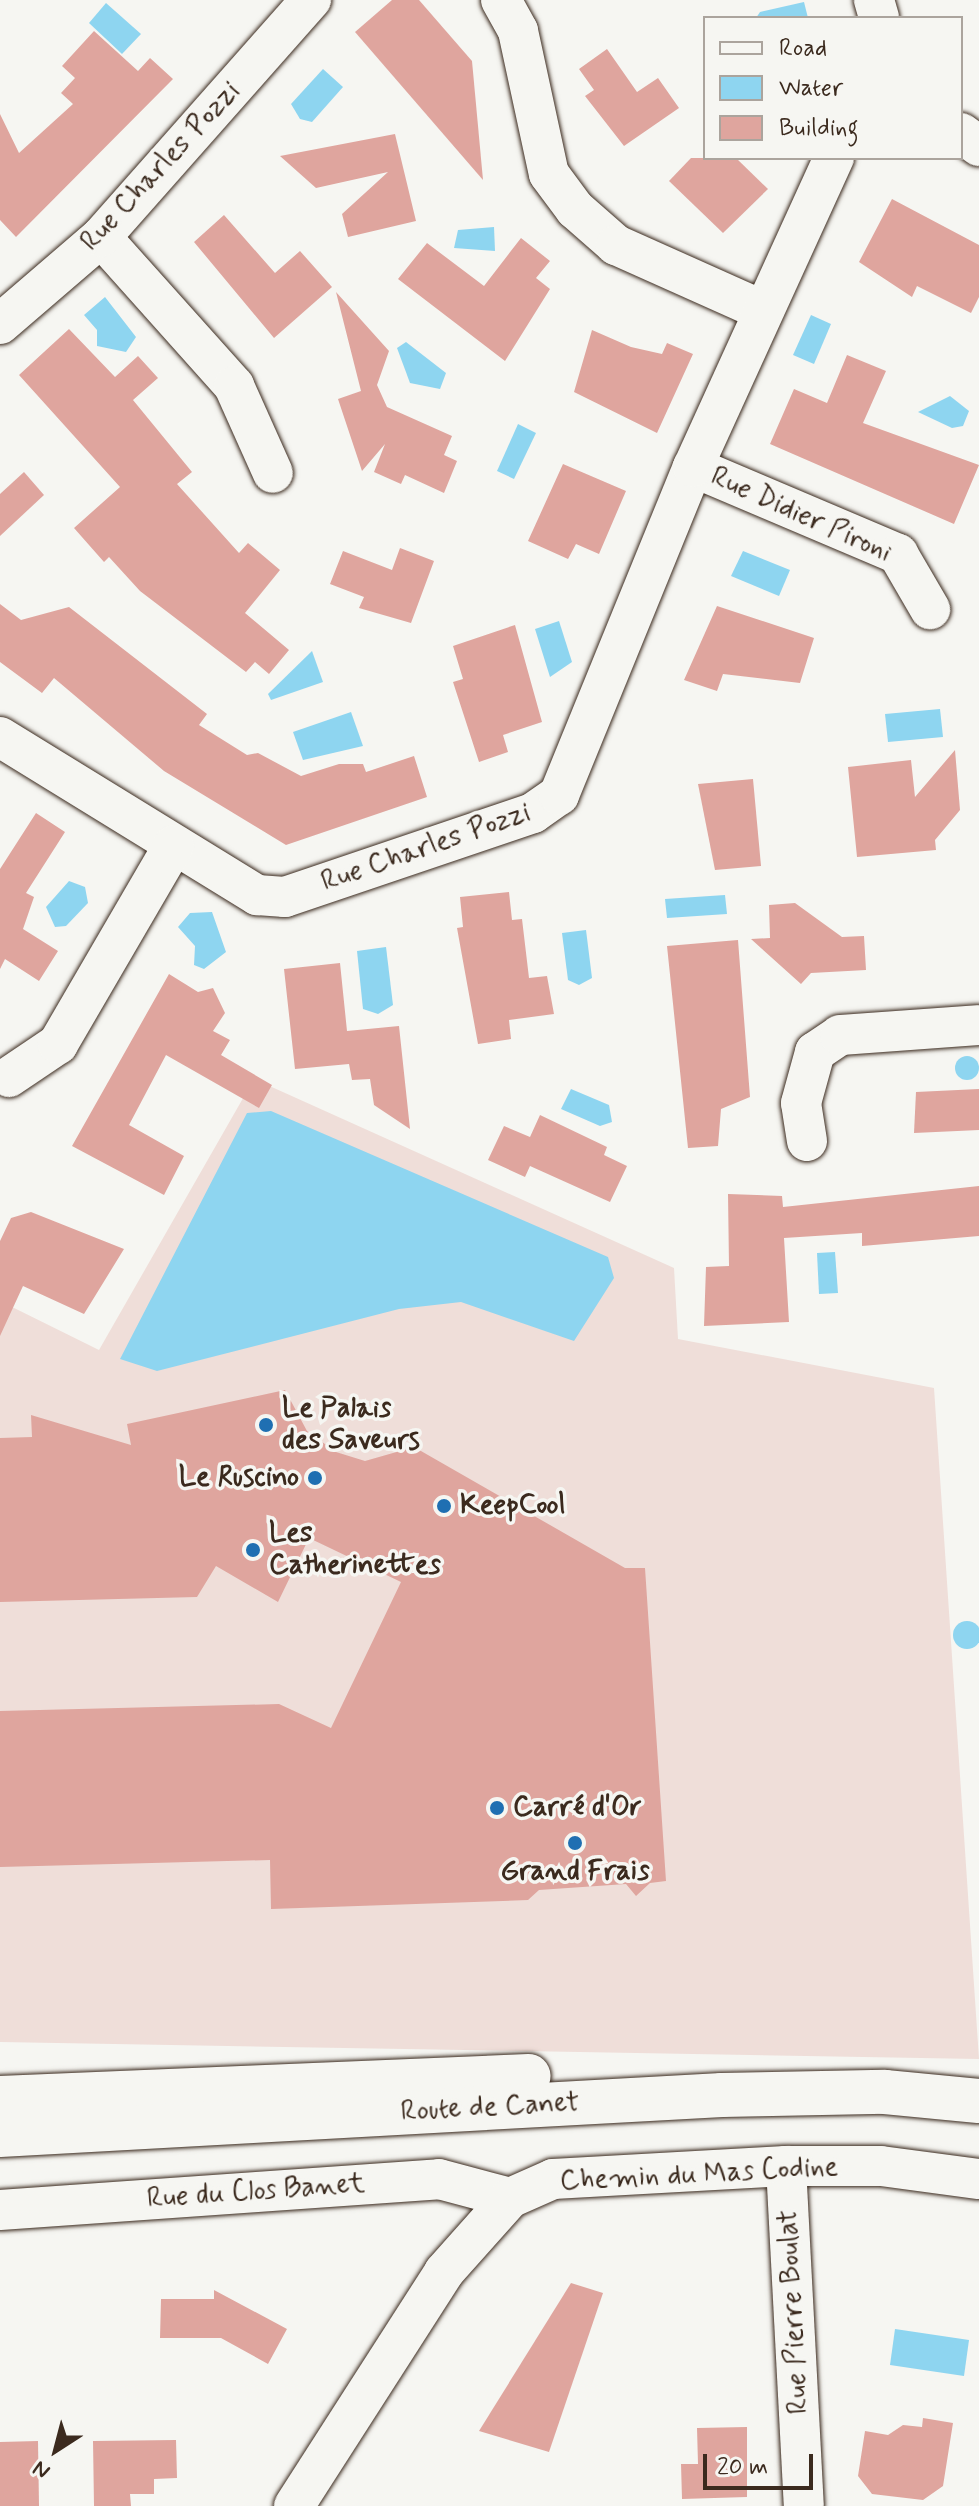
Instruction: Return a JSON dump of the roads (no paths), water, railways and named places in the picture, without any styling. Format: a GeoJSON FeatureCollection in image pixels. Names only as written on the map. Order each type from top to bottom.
{"type":"FeatureCollection","features":[{"type":"Feature","properties":{"kind":"main road","name":"Route de Canet"},"geometry":{"type":"LineString","coordinates":[[0,2098],[724,2070],[979,2076]]}},
{"type":"Feature","properties":{"kind":"main road","name":"Route de Canet"},"geometry":{"type":"LineString","coordinates":[[0,2135],[722,2095],[885,2092],[979,2101]]}},
{"type":"Feature","properties":{"kind":"street","name":"Rue Charles Pozzi"},"geometry":{"type":"LineString","coordinates":[[0,324],[101,237],[311,0]]}},
{"type":"Feature","properties":{"kind":"street"},"geometry":{"type":"LineString","coordinates":[[501,0],[518,31],[549,174],[575,209],[616,245],[761,310]]}},
{"type":"Feature","properties":{"kind":"street","name":"Rue Charles Pozzi"},"geometry":{"type":"LineString","coordinates":[[0,737],[257,895],[285,897],[533,813],[559,795],[693,467],[761,310],[833,160]]}},
{"type":"Feature","properties":{"kind":"street"},"geometry":{"type":"LineString","coordinates":[[101,237],[234,386],[273,473]]}},
{"type":"Feature","properties":{"kind":"street","name":"Rue Didier Pironi"},"geometry":{"type":"LineString","coordinates":[[693,467],[898,554],[930,609]]}},
{"type":"Feature","properties":{"kind":"street"},"geometry":{"type":"LineString","coordinates":[[9,1077],[58,1044],[174,845]]}},
{"type":"Feature","properties":{"kind":"street"},"geometry":{"type":"LineString","coordinates":[[807,1141],[801,1103],[815,1052],[840,1035],[979,1025]]}},
{"type":"Feature","properties":{"kind":"street","name":"Chemin du Mas Codine"},"geometry":{"type":"LineString","coordinates":[[294,2506],[444,2272],[510,2198],[553,2179],[786,2166],[881,2166],[979,2179]]}},
{"type":"Feature","properties":{"kind":"street","name":"Rue Pierre Boulat"},"geometry":{"type":"LineString","coordinates":[[786,2166],[804,2506]]}},
{"type":"Feature","properties":{"kind":"street","name":"Rue du Clos Banet"},"geometry":{"type":"LineString","coordinates":[[0,2210],[439,2179],[510,2198]]}},
{"type":"Feature","properties":{"kind":"water"},"geometry":{"type":"Polygon","coordinates":[[[804,2],[808,16],[757,16],[760,12],[804,2]]]}},
{"type":"Feature","properties":{"kind":"water"},"geometry":{"type":"Polygon","coordinates":[[[106,3],[141,34],[122,54],[89,23],[106,3]]]}},
{"type":"Feature","properties":{"kind":"water"},"geometry":{"type":"Polygon","coordinates":[[[323,69],[343,87],[312,122],[300,119],[291,104],[323,69]]]}},
{"type":"Feature","properties":{"kind":"water"},"geometry":{"type":"Polygon","coordinates":[[[494,227],[495,251],[454,248],[458,230],[494,227]]]}},
{"type":"Feature","properties":{"kind":"water"},"geometry":{"type":"Polygon","coordinates":[[[105,297],[136,337],[126,352],[97,346],[97,330],[84,315],[105,297]]]}},
{"type":"Feature","properties":{"kind":"water"},"geometry":{"type":"Polygon","coordinates":[[[811,315],[831,324],[814,364],[793,355],[811,315]]]}},
{"type":"Feature","properties":{"kind":"water"},"geometry":{"type":"Polygon","coordinates":[[[406,342],[446,373],[440,389],[410,383],[397,348],[406,342]]]}},
{"type":"Feature","properties":{"kind":"water"},"geometry":{"type":"Polygon","coordinates":[[[950,396],[969,411],[963,426],[952,428],[918,412],[950,396]]]}},
{"type":"Feature","properties":{"kind":"water"},"geometry":{"type":"Polygon","coordinates":[[[518,424],[536,433],[514,479],[497,471],[518,424]]]}},
{"type":"Feature","properties":{"kind":"water"},"geometry":{"type":"Polygon","coordinates":[[[743,551],[790,570],[779,596],[731,576],[743,551]]]}},
{"type":"Feature","properties":{"kind":"water"},"geometry":{"type":"Polygon","coordinates":[[[559,621],[572,662],[550,677],[535,629],[559,621]]]}},
{"type":"Feature","properties":{"kind":"water"},"geometry":{"type":"Polygon","coordinates":[[[312,651],[323,682],[271,700],[268,694],[312,651]]]}},
{"type":"Feature","properties":{"kind":"water"},"geometry":{"type":"Polygon","coordinates":[[[940,709],[943,737],[888,742],[885,714],[940,709]]]}},
{"type":"Feature","properties":{"kind":"water"},"geometry":{"type":"Polygon","coordinates":[[[351,712],[363,746],[303,760],[293,732],[351,712]]]}},
{"type":"Feature","properties":{"kind":"water"},"geometry":{"type":"Polygon","coordinates":[[[69,881],[85,887],[88,903],[66,926],[55,927],[46,907],[69,881]]]}},
{"type":"Feature","properties":{"kind":"water"},"geometry":{"type":"Polygon","coordinates":[[[725,895],[727,914],[667,918],[665,899],[725,895]]]}},
{"type":"Feature","properties":{"kind":"water"},"geometry":{"type":"Polygon","coordinates":[[[212,912],[226,952],[204,969],[194,965],[195,946],[178,927],[190,913],[212,912]]]}},
{"type":"Feature","properties":{"kind":"water"},"geometry":{"type":"Polygon","coordinates":[[[586,930],[592,978],[579,985],[568,980],[562,933],[586,930]]]}},
{"type":"Feature","properties":{"kind":"water"},"geometry":{"type":"Polygon","coordinates":[[[386,947],[393,1005],[378,1014],[363,1009],[357,951],[386,947]]]}},
{"type":"Feature","properties":{"kind":"water"},"geometry":{"type":"Polygon","coordinates":[[[967,1056],[976,1059],[979,1068],[976,1077],[967,1080],[958,1077],[955,1068],[958,1059],[967,1056]]]}},
{"type":"Feature","properties":{"kind":"water"},"geometry":{"type":"Polygon","coordinates":[[[571,1089],[609,1105],[612,1122],[600,1126],[561,1109],[571,1089]]]}},
{"type":"Feature","properties":{"kind":"water"},"geometry":{"type":"Polygon","coordinates":[[[271,1111],[608,1257],[614,1278],[574,1341],[461,1302],[399,1309],[157,1371],[120,1359],[247,1113],[271,1111]]]}},
{"type":"Feature","properties":{"kind":"water"},"geometry":{"type":"Polygon","coordinates":[[[835,1252],[838,1293],[819,1294],[817,1253],[835,1252]]]}},
{"type":"Feature","properties":{"kind":"water"},"geometry":{"type":"Polygon","coordinates":[[[967,1621],[977,1625],[980,1640],[977,1645],[967,1649],[957,1645],[953,1635],[957,1625],[967,1621]]]}},
{"type":"Feature","properties":{"kind":"water"},"geometry":{"type":"Polygon","coordinates":[[[895,2329],[969,2340],[964,2376],[890,2365],[895,2329]]]}},
{"type":"Feature","properties":{"kind":"place","name":"Le Palais des Saveurs"},"geometry":{"type":"Point","coordinates":[266,1425]}},
{"type":"Feature","properties":{"kind":"place","name":"Le Ruscino"},"geometry":{"type":"Point","coordinates":[315,1478]}},
{"type":"Feature","properties":{"kind":"place","name":"KeepCool"},"geometry":{"type":"Point","coordinates":[444,1506]}},
{"type":"Feature","properties":{"kind":"place","name":"Les Catherinettes"},"geometry":{"type":"Point","coordinates":[253,1550]}},
{"type":"Feature","properties":{"kind":"place","name":"Carré d'Or"},"geometry":{"type":"Point","coordinates":[497,1808]}},
{"type":"Feature","properties":{"kind":"place","name":"Grand Frais"},"geometry":{"type":"Point","coordinates":[575,1843]}}]}
